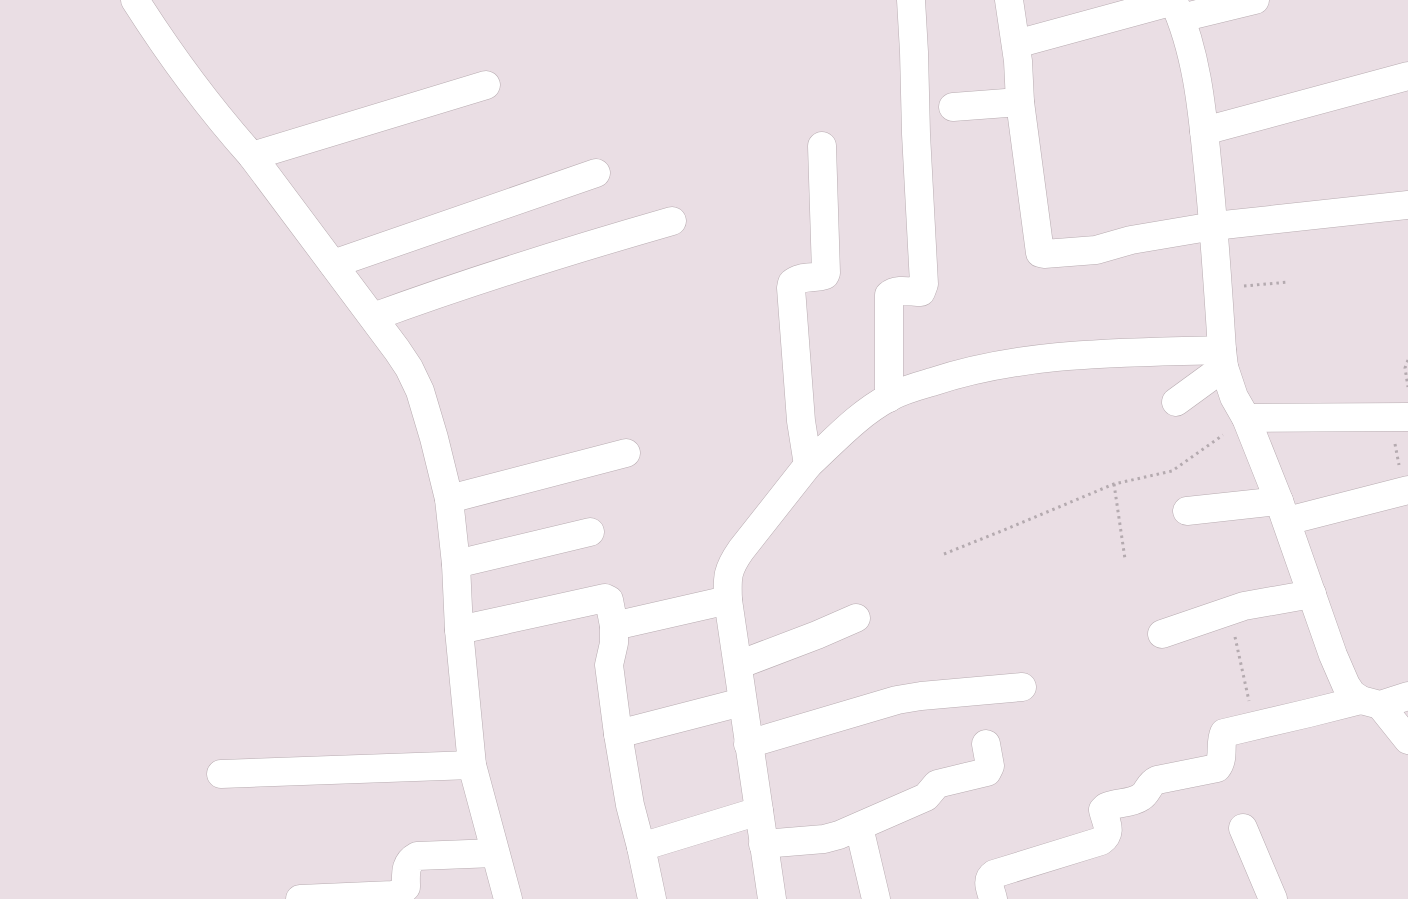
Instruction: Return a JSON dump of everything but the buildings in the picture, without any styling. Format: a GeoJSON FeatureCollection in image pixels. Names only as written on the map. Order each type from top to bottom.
{"type":"FeatureCollection","features":[{"type":"Feature","properties":{"kind":"street"},"geometry":{"type":"LineString","coordinates":[[135,0],[178,64],[252,156],[373,317],[409,368],[420,391],[449,500],[472,765],[508,899]]}},
{"type":"Feature","properties":{"kind":"street"},"geometry":{"type":"LineString","coordinates":[[889,398],[889,295],[897,291],[920,292],[924,284],[911,0]]}},
{"type":"Feature","properties":{"kind":"street"},"geometry":{"type":"LineString","coordinates":[[1009,0],[1016,44],[1020,102],[1040,253],[1096,250],[1141,238],[1214,226],[1408,205]]}},
{"type":"Feature","properties":{"kind":"street"},"geometry":{"type":"LineString","coordinates":[[1016,44],[1176,6],[1256,0]]}},
{"type":"Feature","properties":{"kind":"street"},"geometry":{"type":"LineString","coordinates":[[1176,6],[1195,69],[1214,226],[1223,358],[1234,397],[1246,418],[1283,511],[1346,685],[1352,694],[1370,702],[1408,740]]}},
{"type":"Feature","properties":{"kind":"street"},"geometry":{"type":"LineString","coordinates":[[1204,131],[1408,76]]}},
{"type":"Feature","properties":{"kind":"street"},"geometry":{"type":"LineString","coordinates":[[252,156],[486,85]]}},
{"type":"Feature","properties":{"kind":"street"},"geometry":{"type":"LineString","coordinates":[[953,107],[1020,102]]}},
{"type":"Feature","properties":{"kind":"street"},"geometry":{"type":"LineString","coordinates":[[808,465],[801,421],[791,288],[792,283],[798,278],[822,276],[826,273],[822,146]]}},
{"type":"Feature","properties":{"kind":"street"},"geometry":{"type":"LineString","coordinates":[[333,264],[596,173]]}},
{"type":"Feature","properties":{"kind":"street"},"geometry":{"type":"LineString","coordinates":[[373,317],[422,299],[592,244],[672,221]]}},
{"type":"Feature","properties":{"kind":"street"},"geometry":{"type":"LineString","coordinates":[[772,899],[742,702],[728,600],[727,578],[732,564],[808,465],[857,419],[889,398],[900,392],[949,376],[1030,360],[1100,354],[1223,358]]}},
{"type":"Feature","properties":{"kind":"street"},"geometry":{"type":"LineString","coordinates":[[1176,402],[1223,358]]}},
{"type":"Feature","properties":{"kind":"street"},"geometry":{"type":"LineString","coordinates":[[1246,418],[1398,417]]}},
{"type":"Feature","properties":{"kind":"street"},"geometry":{"type":"LineString","coordinates":[[449,500],[626,453]]}},
{"type":"Feature","properties":{"kind":"street"},"geometry":{"type":"LineString","coordinates":[[1186,511],[1283,511],[1406,491]]}},
{"type":"Feature","properties":{"kind":"street"},"geometry":{"type":"LineString","coordinates":[[456,564],[590,532]]}},
{"type":"Feature","properties":{"kind":"street"},"geometry":{"type":"LineString","coordinates":[[1162,634],[1230,610],[1312,594]]}},
{"type":"Feature","properties":{"kind":"street"},"geometry":{"type":"LineString","coordinates":[[459,630],[605,598],[608,599],[614,626],[614,643],[609,665],[618,734],[630,805],[652,899]]}},
{"type":"Feature","properties":{"kind":"street"},"geometry":{"type":"LineString","coordinates":[[614,626],[728,600]]}},
{"type":"Feature","properties":{"kind":"street"},"geometry":{"type":"LineString","coordinates":[[738,665],[856,618]]}},
{"type":"Feature","properties":{"kind":"street"},"geometry":{"type":"LineString","coordinates":[[748,744],[897,700],[1022,687]]}},
{"type":"Feature","properties":{"kind":"street"},"geometry":{"type":"LineString","coordinates":[[993,899],[988,881],[989,877],[994,874],[1101,841],[1108,835],[1103,810],[1106,807],[1142,796],[1150,785],[1157,780],[1217,768],[1221,761],[1224,733],[1370,702],[1408,696]]}},
{"type":"Feature","properties":{"kind":"street"},"geometry":{"type":"LineString","coordinates":[[618,734],[742,702]]}},
{"type":"Feature","properties":{"kind":"street"},"geometry":{"type":"LineString","coordinates":[[763,844],[824,839],[859,827],[926,797],[937,784],[987,772],[990,766],[986,744]]}},
{"type":"Feature","properties":{"kind":"street"},"geometry":{"type":"LineString","coordinates":[[221,774],[472,765]]}},
{"type":"Feature","properties":{"kind":"street"},"geometry":{"type":"LineString","coordinates":[[641,846],[759,811]]}},
{"type":"Feature","properties":{"kind":"street"},"geometry":{"type":"LineString","coordinates":[[859,827],[876,899]]}},
{"type":"Feature","properties":{"kind":"street"},"geometry":{"type":"LineString","coordinates":[[1243,828],[1273,899]]}},
{"type":"Feature","properties":{"kind":"street"},"geometry":{"type":"LineString","coordinates":[[300,899],[393,895],[400,893],[406,887],[407,865],[417,856],[495,853]]}},
{"type":"Feature","properties":{"kind":"path"},"geometry":{"type":"LineString","coordinates":[[1219,289],[1289,282]]}},
{"type":"Feature","properties":{"kind":"path"},"geometry":{"type":"LineString","coordinates":[[1408,360],[1406,368],[1408,387]]}},
{"type":"Feature","properties":{"kind":"path"},"geometry":{"type":"LineString","coordinates":[[1398,417],[1406,491]]}},
{"type":"Feature","properties":{"kind":"path"},"geometry":{"type":"LineString","coordinates":[[944,554],[1114,484],[1172,471],[1246,418]]}},
{"type":"Feature","properties":{"kind":"path"},"geometry":{"type":"LineString","coordinates":[[1114,484],[1125,559]]}},
{"type":"Feature","properties":{"kind":"path"},"geometry":{"type":"LineString","coordinates":[[1230,610],[1252,718],[1252,727]]}}]}
